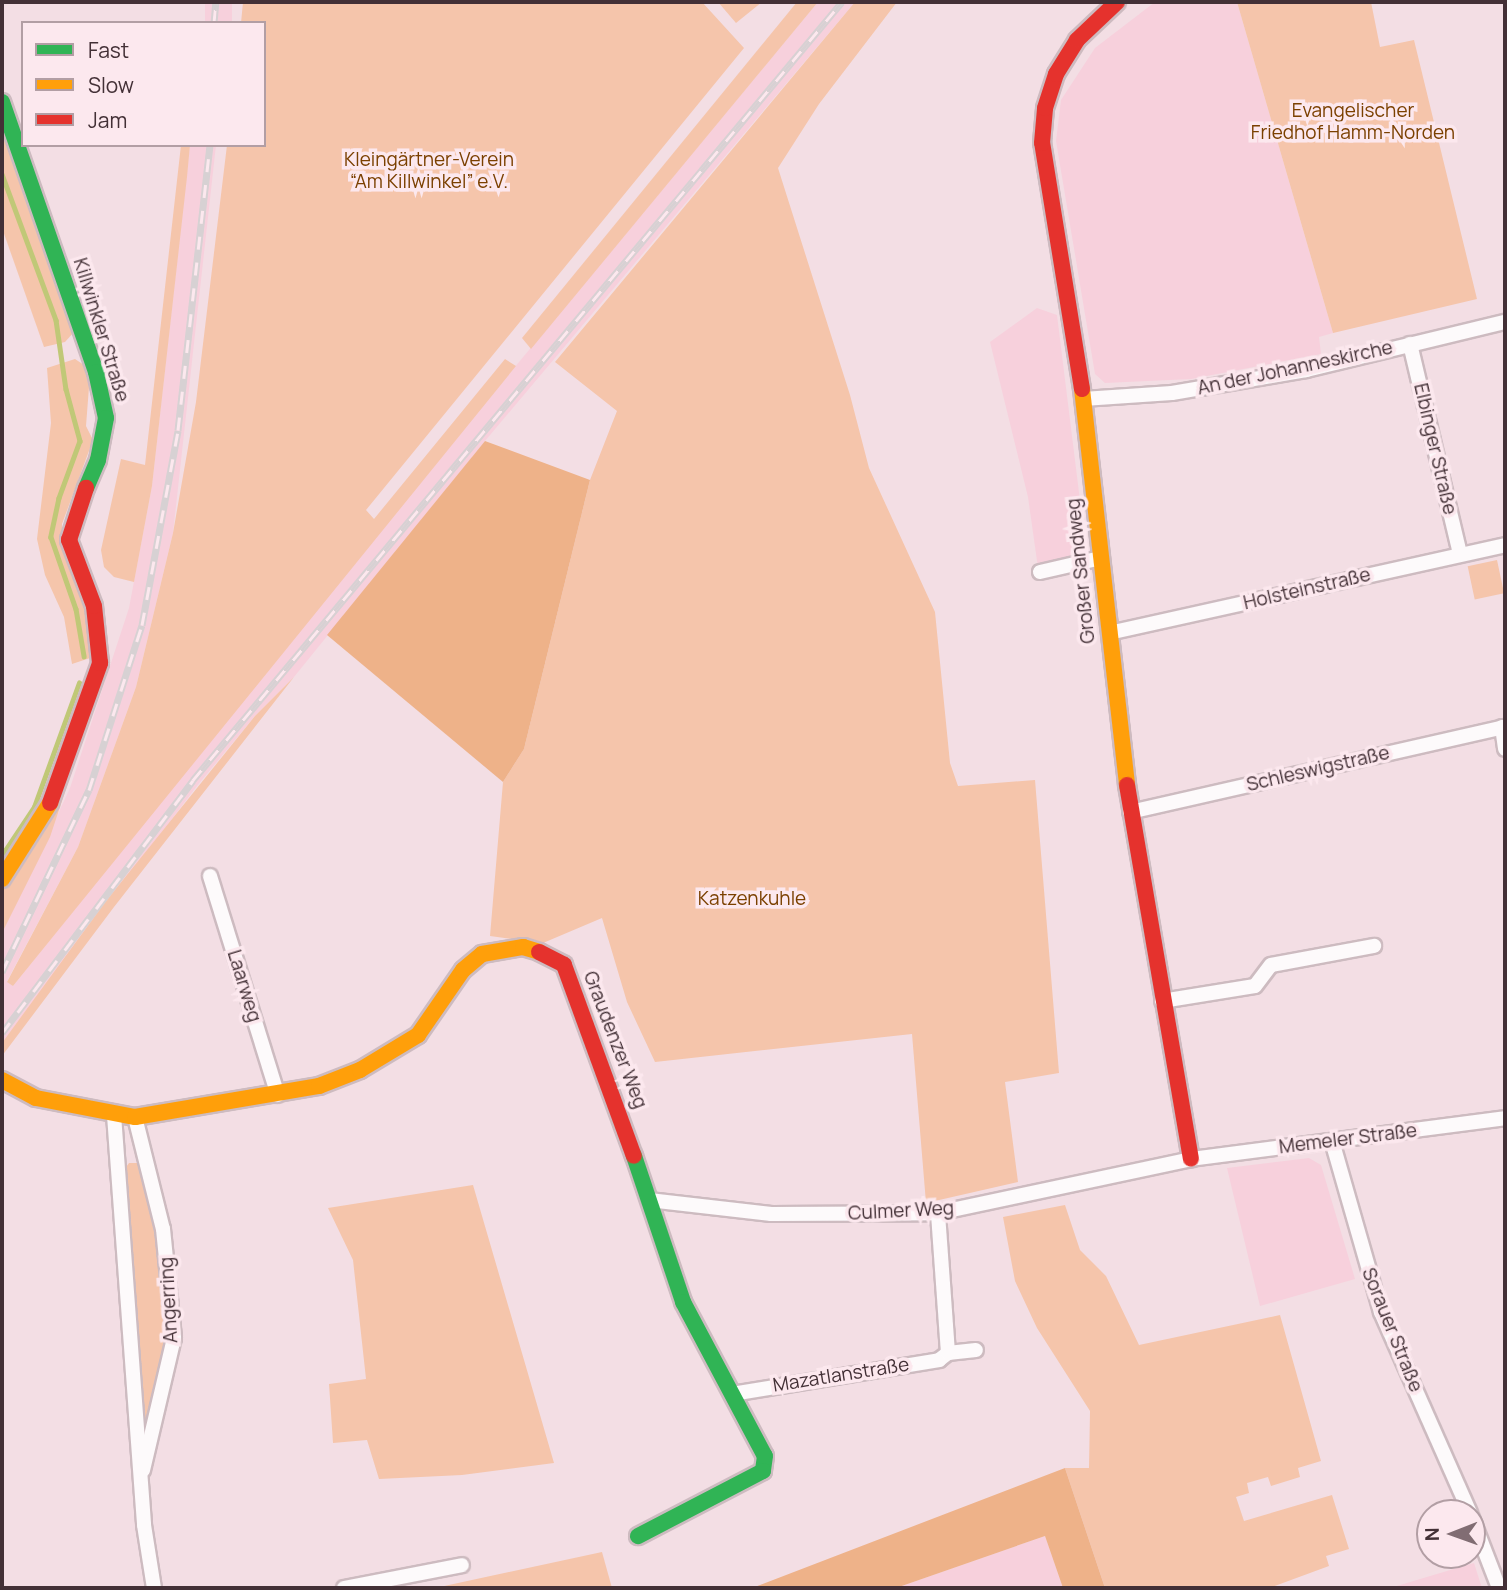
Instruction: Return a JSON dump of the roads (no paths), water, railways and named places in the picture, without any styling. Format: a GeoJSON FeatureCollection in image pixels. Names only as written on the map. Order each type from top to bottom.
{"type":"FeatureCollection","features":[{"type":"Feature","properties":{"kind":"street","name":"Großer Sandweg"},"geometry":{"type":"LineString","coordinates":[[1117,2],[1065,55],[1049,91],[1042,126],[1083,399],[1130,812],[1191,1159]]}},
{"type":"Feature","properties":{"kind":"street","name":"Killwinkler Straße"},"geometry":{"type":"LineString","coordinates":[[2,102],[96,372],[106,418],[98,460],[75,513],[69,540],[94,606],[100,663],[51,801],[2,879]]}},
{"type":"Feature","properties":{"kind":"street","name":"An der Johanneskirche"},"geometry":{"type":"LineString","coordinates":[[1083,399],[1211,387],[1505,322]]}},
{"type":"Feature","properties":{"kind":"street","name":"Elbinger Straße"},"geometry":{"type":"LineString","coordinates":[[1410,344],[1460,554]]}},
{"type":"Feature","properties":{"kind":"street","name":"Holsteinstraße"},"geometry":{"type":"LineString","coordinates":[[1109,633],[1505,545]]}},
{"type":"Feature","properties":{"kind":"street"},"geometry":{"type":"LineString","coordinates":[[1040,572],[1101,558]]}},
{"type":"Feature","properties":{"kind":"street"},"geometry":{"type":"LineString","coordinates":[[1503,727],[1505,749]]}},
{"type":"Feature","properties":{"kind":"street","name":"Schleswigstraße"},"geometry":{"type":"LineString","coordinates":[[1130,812],[1503,727]]}},
{"type":"Feature","properties":{"kind":"street","name":"Laarweg"},"geometry":{"type":"LineString","coordinates":[[210,876],[278,1096]]}},
{"type":"Feature","properties":{"kind":"street"},"geometry":{"type":"LineString","coordinates":[[1162,1001],[1255,986],[1271,965],[1374,946]]}},
{"type":"Feature","properties":{"kind":"street","name":"Graudenzer Weg"},"geometry":{"type":"LineString","coordinates":[[2,1080],[36,1098],[135,1117],[278,1096],[319,1086],[360,1070],[418,1035],[463,970],[482,954],[523,947],[539,951],[564,965],[593,1034],[684,1302],[765,1456],[763,1471],[638,1535]]}},
{"type":"Feature","properties":{"kind":"street","name":"Angerring"},"geometry":{"type":"LineString","coordinates":[[114,1115],[140,1482],[154,1588]]}},
{"type":"Feature","properties":{"kind":"street","name":"Angerring"},"geometry":{"type":"LineString","coordinates":[[135,1117],[163,1229],[174,1338],[140,1482]]}},
{"type":"Feature","properties":{"kind":"street","name":"Memeler Straße"},"geometry":{"type":"LineString","coordinates":[[1191,1159],[1505,1118]]}},
{"type":"Feature","properties":{"kind":"street","name":"Sorauer Straße"},"geometry":{"type":"LineString","coordinates":[[1332,1141],[1381,1312],[1464,1499]]}},
{"type":"Feature","properties":{"kind":"street","name":"Culmer Weg"},"geometry":{"type":"LineString","coordinates":[[649,1200],[771,1214],[938,1213],[1191,1159]]}},
{"type":"Feature","properties":{"kind":"street"},"geometry":{"type":"LineString","coordinates":[[938,1213],[948,1353]]}},
{"type":"Feature","properties":{"kind":"street","name":"Mazatlanstraße"},"geometry":{"type":"LineString","coordinates":[[732,1394],[939,1360],[948,1353],[976,1350]]}},
{"type":"Feature","properties":{"kind":"street"},"geometry":{"type":"LineString","coordinates":[[1486,1554],[1499,1588]]}},
{"type":"Feature","properties":{"kind":"street"},"geometry":{"type":"LineString","coordinates":[[344,1588],[462,1565]]}},
{"type":"Feature","properties":{"kind":"waterway"},"geometry":{"type":"LineString","coordinates":[[2,174],[56,320],[66,389],[80,441],[59,498],[51,537],[76,609],[84,656]]}},
{"type":"Feature","properties":{"kind":"waterway"},"geometry":{"type":"LineString","coordinates":[[2,855],[34,807],[79,683]]}},
{"type":"Feature","properties":{"kind":"railway"},"geometry":{"type":"LineString","coordinates":[[214,21],[216,2]]}},
{"type":"Feature","properties":{"kind":"railway"},"geometry":{"type":"LineString","coordinates":[[2,1033],[193,780],[842,2]]}},
{"type":"Feature","properties":{"kind":"railway"},"geometry":{"type":"LineString","coordinates":[[2,972],[89,790],[142,625],[178,430],[210,147]]}},
{"type":"Feature","properties":{"kind":"park label","name":"Evangelischer Friedhof Hamm-Norden"},"geometry":{"type":"Point","coordinates":[1353,122]}},
{"type":"Feature","properties":{"kind":"park label","name":"Kleingärtner-Verein “Am Killwinkel” e.V."},"geometry":{"type":"Point","coordinates":[429,171]}},
{"type":"Feature","properties":{"kind":"park label","name":"Katzenkuhle"},"geometry":{"type":"Point","coordinates":[752,899]}}]}
